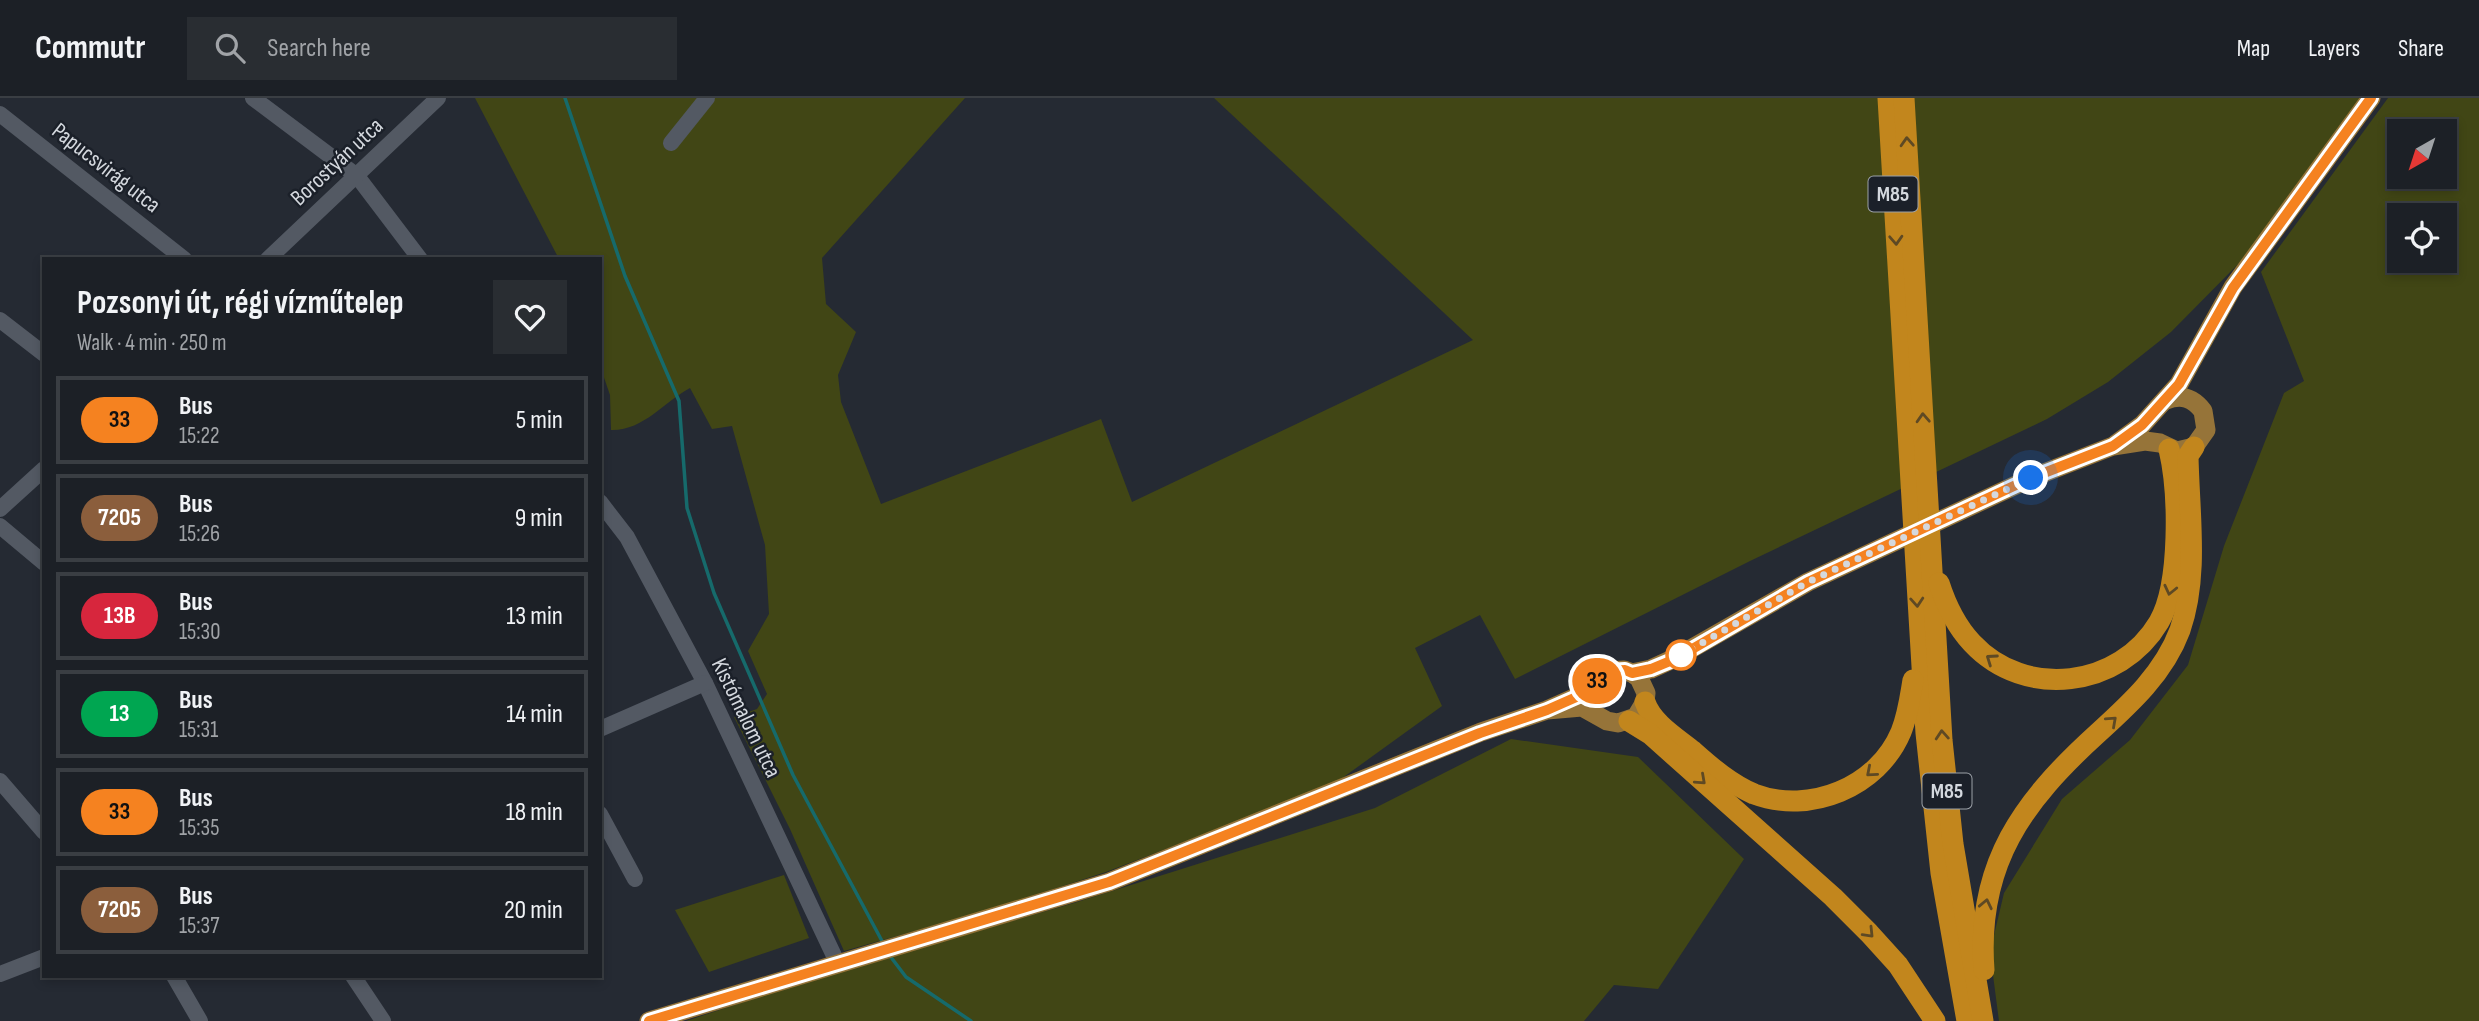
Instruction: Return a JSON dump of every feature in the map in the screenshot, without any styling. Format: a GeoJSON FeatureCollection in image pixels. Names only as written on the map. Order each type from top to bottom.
{"type":"FeatureCollection","features":[{"type":"Feature","properties":{"kind":"highway","name":"M85"},"geometry":{"type":"LineString","coordinates":[[1888,98],[1920,643],[1935,831],[1967,1021]]}},
{"type":"Feature","properties":{"kind":"highway","name":"M85"},"geometry":{"type":"LineString","coordinates":[[1904,98],[1942,740],[1952,844],[1985,1021]]}},
{"type":"Feature","properties":{"kind":"highway"},"geometry":{"type":"LineString","coordinates":[[1930,558],[1945,603],[1971,643],[1985,655],[2020,674],[2042,679],[2076,679],[2099,673],[2122,661],[2143,643],[2159,621],[2169,598],[2175,550],[2172,469],[2164,446]]}},
{"type":"Feature","properties":{"kind":"highway"},"geometry":{"type":"LineString","coordinates":[[1985,1021],[1984,917],[2001,850],[2017,821],[2060,768],[2144,689],[2163,663],[2179,631],[2188,598],[2191,564],[2188,456],[2194,447]]}},
{"type":"Feature","properties":{"kind":"highway"},"geometry":{"type":"LineString","coordinates":[[1645,698],[1648,711],[1659,722],[1717,772],[1734,783],[1774,799],[1811,800],[1839,793],[1861,781],[1890,752],[1907,716],[1920,643]]}},
{"type":"Feature","properties":{"kind":"highway"},"geometry":{"type":"LineString","coordinates":[[1629,722],[1650,734],[1833,897],[1898,965],[1936,1021]]}},
{"type":"Feature","properties":{"kind":"main road"},"geometry":{"type":"LineString","coordinates":[[2113,446],[2142,425],[2160,406],[2197,354],[2233,288],[2371,98]]}},
{"type":"Feature","properties":{"kind":"main road"},"geometry":{"type":"LineString","coordinates":[[1632,673],[1675,659],[1758,609],[1880,548],[2031,478],[2113,446],[2146,441],[2186,450],[2194,447],[2203,438],[2206,422],[2203,411],[2196,402],[2193,382],[2197,354]]}},
{"type":"Feature","properties":{"kind":"main road"},"geometry":{"type":"LineString","coordinates":[[2164,446],[2152,429],[2160,406],[2181,397],[2196,402]]}},
{"type":"Feature","properties":{"kind":"main road"},"geometry":{"type":"LineString","coordinates":[[1547,710],[1582,707],[1607,721],[1629,722],[1636,717],[1645,698],[1675,659]]}},
{"type":"Feature","properties":{"kind":"main road"},"geometry":{"type":"LineString","coordinates":[[649,1021],[1109,882],[1480,733],[1547,710],[1581,695],[1608,671],[1625,670],[1639,678],[1645,698]]}},
{"type":"Feature","properties":{"kind":"main road"},"geometry":{"type":"LineString","coordinates":[[1594,684],[1591,697],[1598,714]]}},
{"type":"Feature","properties":{"kind":"street"},"geometry":{"type":"LineString","coordinates":[[253,98],[357,176],[418,257]]}},
{"type":"Feature","properties":{"kind":"street","name":"Borostyán utca"},"geometry":{"type":"LineString","coordinates":[[270,257],[438,98]]}},
{"type":"Feature","properties":{"kind":"street"},"geometry":{"type":"LineString","coordinates":[[671,143],[707,98]]}},
{"type":"Feature","properties":{"kind":"street","name":"Papucsvirág utca"},"geometry":{"type":"LineString","coordinates":[[0,114],[181,257]]}},
{"type":"Feature","properties":{"kind":"street"},"geometry":{"type":"LineString","coordinates":[[0,320],[42,352]]}},
{"type":"Feature","properties":{"kind":"street"},"geometry":{"type":"LineString","coordinates":[[0,509],[42,471]]}},
{"type":"Feature","properties":{"kind":"street","name":"Kistómalom utca"},"geometry":{"type":"LineString","coordinates":[[602,505],[627,537],[705,683],[837,962]]}},
{"type":"Feature","properties":{"kind":"street"},"geometry":{"type":"LineString","coordinates":[[0,526],[42,561]]}},
{"type":"Feature","properties":{"kind":"street"},"geometry":{"type":"LineString","coordinates":[[602,728],[705,683]]}},
{"type":"Feature","properties":{"kind":"street"},"geometry":{"type":"LineString","coordinates":[[0,780],[42,830]]}},
{"type":"Feature","properties":{"kind":"street"},"geometry":{"type":"LineString","coordinates":[[602,818],[635,879]]}},
{"type":"Feature","properties":{"kind":"street"},"geometry":{"type":"LineString","coordinates":[[0,974],[42,958]]}},
{"type":"Feature","properties":{"kind":"street"},"geometry":{"type":"LineString","coordinates":[[175,978],[200,1021]]}},
{"type":"Feature","properties":{"kind":"street"},"geometry":{"type":"LineString","coordinates":[[354,978],[383,1021]]}},
{"type":"Feature","properties":{"kind":"green space"},"geometry":{"type":"Polygon","coordinates":[[[475,98],[965,98],[822,258],[826,304],[856,332],[838,375],[841,402],[881,504],[1101,419],[1132,502],[1473,340],[1214,98],[2361,98],[2252,250],[2171,332],[2108,382],[2047,419],[1750,561],[1515,679],[1480,615],[1415,648],[1442,706],[1334,784],[1106,872],[989,910],[844,951],[790,829],[734,717],[757,709],[767,694],[748,651],[769,614],[765,545],[732,426],[712,429],[690,388],[643,421],[623,429],[611,430],[610,395],[602,372],[602,257],[558,257],[475,98]]]}},
{"type":"Feature","properties":{"kind":"green space"},"geometry":{"type":"Polygon","coordinates":[[[2388,98],[2479,98],[2479,1021],[1999,1021],[1990,952],[2004,893],[2062,799],[2130,740],[2188,665],[2224,546],[2284,393],[2304,381],[2261,272],[2388,98]]]}},
{"type":"Feature","properties":{"kind":"green space"},"geometry":{"type":"Polygon","coordinates":[[[1511,739],[1638,757],[1744,859],[1658,989],[1614,985],[1584,1021],[686,1021],[819,977],[1074,903],[1375,808],[1511,739]]]}},
{"type":"Feature","properties":{"kind":"green space"},"geometry":{"type":"Polygon","coordinates":[[[784,875],[809,938],[709,972],[675,910],[784,875]]]}},
{"type":"Feature","properties":{"kind":"waterway"},"geometry":{"type":"LineString","coordinates":[[565,98],[625,276],[679,401],[687,508],[714,593],[793,775],[882,941]]}},
{"type":"Feature","properties":{"kind":"waterway"},"geometry":{"type":"LineString","coordinates":[[890,956],[906,977],[971,1021]]}},
{"type":"Feature","properties":{"kind":"bus line","name":"33"},"geometry":{"type":"LineString","coordinates":[[649,1021],[1109,882],[1480,733],[1547,710],[1581,695],[1608,671],[1616,669],[1632,673],[1675,659],[1808,582],[2031,478],[2113,446],[2142,425],[2179,384],[2233,288],[2371,98]]}},
{"type":"Feature","properties":{"kind":"route"},"geometry":{"type":"LineString","coordinates":[[1681,655],[1808,582],[2031,478]]}}]}
